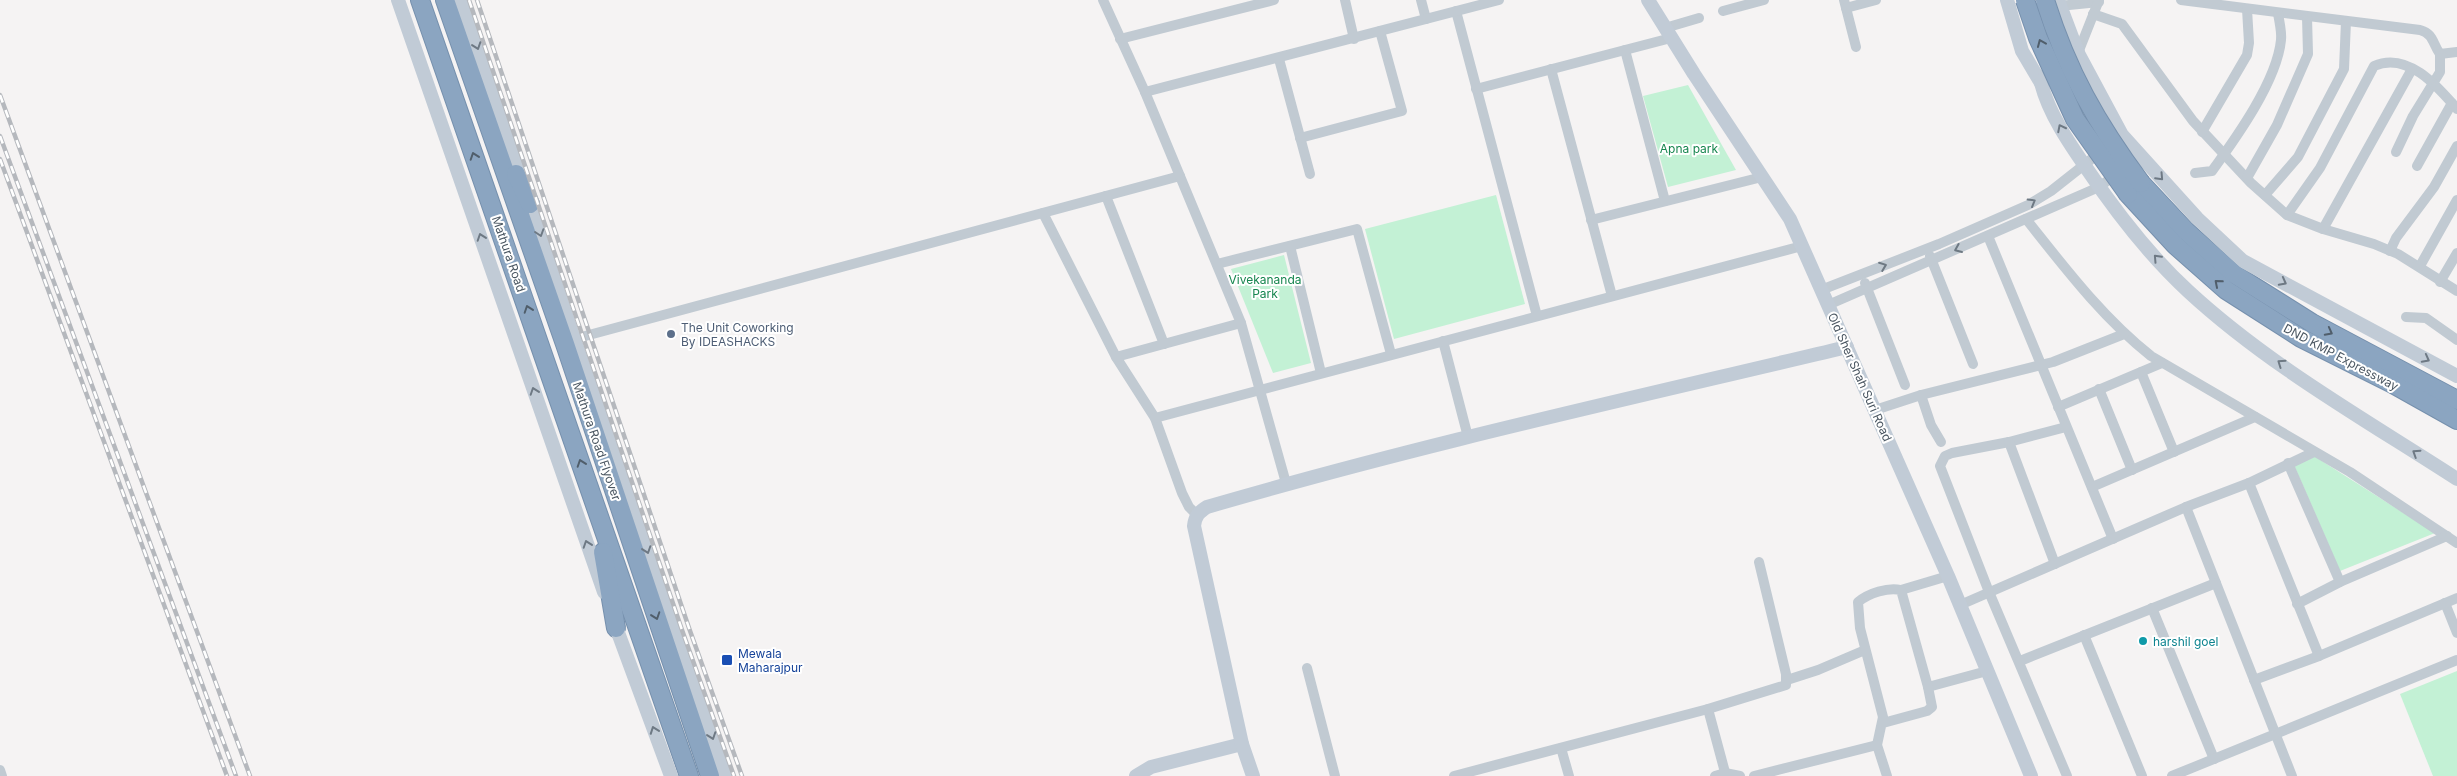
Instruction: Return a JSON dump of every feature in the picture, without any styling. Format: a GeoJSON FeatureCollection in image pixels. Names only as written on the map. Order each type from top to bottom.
{"type":"FeatureCollection","features":[{"type":"Feature","properties":{"kind":"highway","name":"Mathura Road"},"geometry":{"type":"LineString","coordinates":[[420,0],[597,509]]}},
{"type":"Feature","properties":{"kind":"highway"},"geometry":{"type":"LineString","coordinates":[[445,0],[482,106],[498,132],[530,204]]}},
{"type":"Feature","properties":{"kind":"highway","name":"DND KMP Expressway"},"geometry":{"type":"LineString","coordinates":[[2025,0],[2038,38],[2075,119],[2134,189],[2175,245],[2226,290],[2301,338],[2392,383],[2457,420]]}},
{"type":"Feature","properties":{"kind":"highway","name":"DND KMP Expressway"},"geometry":{"type":"LineString","coordinates":[[2054,2],[2065,57],[2090,110],[2134,189],[2186,231],[2234,274],[2312,323],[2457,400]]}},
{"type":"Feature","properties":{"kind":"highway","name":"Mathura Road Flyover"},"geometry":{"type":"LineString","coordinates":[[482,106],[568,353],[710,776]]}},
{"type":"Feature","properties":{"kind":"highway"},"geometry":{"type":"LineString","coordinates":[[597,509],[616,628]]}},
{"type":"Feature","properties":{"kind":"highway","name":"Mathura Road Flyover"},"geometry":{"type":"LineString","coordinates":[[597,509],[690,776]]}},
{"type":"Feature","properties":{"kind":"street"},"geometry":{"type":"LineString","coordinates":[[398,0],[616,628],[671,776]]}},
{"type":"Feature","properties":{"kind":"street"},"geometry":{"type":"LineString","coordinates":[[461,0],[574,338],[726,776]]}},
{"type":"Feature","properties":{"kind":"street"},"geometry":{"type":"LineString","coordinates":[[1120,39],[1274,0]]}},
{"type":"Feature","properties":{"kind":"street"},"geometry":{"type":"LineString","coordinates":[[1345,0],[1354,39]]}},
{"type":"Feature","properties":{"kind":"street"},"geometry":{"type":"LineString","coordinates":[[1421,0],[1426,19]]}},
{"type":"Feature","properties":{"kind":"street"},"geometry":{"type":"LineString","coordinates":[[1145,92],[1148,89],[1354,39],[1499,0]]}},
{"type":"Feature","properties":{"kind":"street","name":"Old Sher Shah Suri Road"},"geometry":{"type":"LineString","coordinates":[[1648,0],[1790,219],[1948,576],[2031,776]]}},
{"type":"Feature","properties":{"kind":"street"},"geometry":{"type":"LineString","coordinates":[[1723,12],[1762,0]]}},
{"type":"Feature","properties":{"kind":"street"},"geometry":{"type":"LineString","coordinates":[[1856,47],[1845,4],[1876,0]]}},
{"type":"Feature","properties":{"kind":"street"},"geometry":{"type":"LineString","coordinates":[[2007,0],[2022,51],[2065,135],[2099,187],[2138,237],[2187,290],[2226,324],[2316,388],[2457,479]]}},
{"type":"Feature","properties":{"kind":"street"},"geometry":{"type":"LineString","coordinates":[[2184,0],[2428,32],[2440,54],[2440,72],[2396,152]]}},
{"type":"Feature","properties":{"kind":"street"},"geometry":{"type":"LineString","coordinates":[[1107,1],[1120,39],[1145,92],[1241,323],[1286,483]]}},
{"type":"Feature","properties":{"kind":"street"},"geometry":{"type":"LineString","coordinates":[[2040,83],[2050,70],[2078,53],[2099,1],[2054,2],[2078,53],[2122,135],[2197,218],[2243,261],[2457,376]]}},
{"type":"Feature","properties":{"kind":"street"},"geometry":{"type":"LineString","coordinates":[[2202,132],[2247,55],[2249,43],[2247,9]]}},
{"type":"Feature","properties":{"kind":"street"},"geometry":{"type":"LineString","coordinates":[[1456,11],[1537,316]]}},
{"type":"Feature","properties":{"kind":"street"},"geometry":{"type":"LineString","coordinates":[[2195,173],[2212,171],[2273,73],[2282,37],[2278,13]]}},
{"type":"Feature","properties":{"kind":"street"},"geometry":{"type":"LineString","coordinates":[[2093,14],[2122,24],[2202,132],[2287,215],[2323,230],[2353,237],[2390,250],[2420,266],[2440,282],[2457,291]]}},
{"type":"Feature","properties":{"kind":"street"},"geometry":{"type":"LineString","coordinates":[[2247,178],[2278,125],[2308,54],[2307,17]]}},
{"type":"Feature","properties":{"kind":"street"},"geometry":{"type":"LineString","coordinates":[[1476,89],[1625,50],[1699,18]]}},
{"type":"Feature","properties":{"kind":"street"},"geometry":{"type":"LineString","coordinates":[[2265,195],[2298,156],[2344,68],[2346,22]]}},
{"type":"Feature","properties":{"kind":"street"},"geometry":{"type":"LineString","coordinates":[[1300,138],[1402,111],[1380,32]]}},
{"type":"Feature","properties":{"kind":"street"},"geometry":{"type":"LineString","coordinates":[[1625,50],[1665,202]]}},
{"type":"Feature","properties":{"kind":"street"},"geometry":{"type":"LineString","coordinates":[[2440,54],[2457,52]]}},
{"type":"Feature","properties":{"kind":"street"},"geometry":{"type":"LineString","coordinates":[[1279,58],[1310,174]]}},
{"type":"Feature","properties":{"kind":"street"},"geometry":{"type":"LineString","coordinates":[[2287,215],[2320,168],[2374,66],[2395,62],[2420,72],[2434,83],[2454,106],[2418,166]]}},
{"type":"Feature","properties":{"kind":"street"},"geometry":{"type":"LineString","coordinates":[[1551,69],[1612,296]]}},
{"type":"Feature","properties":{"kind":"street"},"geometry":{"type":"LineString","coordinates":[[2323,230],[2412,70]]}},
{"type":"Feature","properties":{"kind":"street"},"geometry":{"type":"LineString","coordinates":[[1821,290],[1928,249],[2028,205],[2122,135]]}},
{"type":"Feature","properties":{"kind":"street"},"geometry":{"type":"LineString","coordinates":[[2390,250],[2396,238],[2434,187],[2457,146]]}},
{"type":"Feature","properties":{"kind":"street"},"geometry":{"type":"LineString","coordinates":[[1828,305],[2099,187],[2140,156]]}},
{"type":"Feature","properties":{"kind":"street"},"geometry":{"type":"LineString","coordinates":[[574,338],[1180,176]]}},
{"type":"Feature","properties":{"kind":"street"},"geometry":{"type":"LineString","coordinates":[[1591,220],[1762,177]]}},
{"type":"Feature","properties":{"kind":"street"},"geometry":{"type":"LineString","coordinates":[[1106,196],[1164,344]]}},
{"type":"Feature","properties":{"kind":"street"},"geometry":{"type":"LineString","coordinates":[[2420,266],[2457,200]]}},
{"type":"Feature","properties":{"kind":"street"},"geometry":{"type":"LineString","coordinates":[[1043,213],[1116,358],[1154,418],[1182,493],[1189,507],[1197,515]]}},
{"type":"Feature","properties":{"kind":"street"},"geometry":{"type":"LineString","coordinates":[[2026,219],[2073,280],[2124,334],[2162,363],[2314,452],[2457,543]]}},
{"type":"Feature","properties":{"kind":"street"},"geometry":{"type":"LineString","coordinates":[[1217,264],[1358,229],[1391,354]]}},
{"type":"Feature","properties":{"kind":"street"},"geometry":{"type":"LineString","coordinates":[[1988,236],[2113,539]]}},
{"type":"Feature","properties":{"kind":"street"},"geometry":{"type":"LineString","coordinates":[[1290,246],[1321,373]]}},
{"type":"Feature","properties":{"kind":"street"},"geometry":{"type":"LineString","coordinates":[[1154,418],[1802,246]]}},
{"type":"Feature","properties":{"kind":"street"},"geometry":{"type":"LineString","coordinates":[[1928,249],[1974,364]]}},
{"type":"Feature","properties":{"kind":"street"},"geometry":{"type":"LineString","coordinates":[[2440,282],[2457,253]]}},
{"type":"Feature","properties":{"kind":"street"},"geometry":{"type":"LineString","coordinates":[[1861,275],[1905,385]]}},
{"type":"Feature","properties":{"kind":"street"},"geometry":{"type":"LineString","coordinates":[[2406,317],[2426,318],[2457,340]]}},
{"type":"Feature","properties":{"kind":"street"},"geometry":{"type":"LineString","coordinates":[[1116,358],[1241,323]]}},
{"type":"Feature","properties":{"kind":"street"},"geometry":{"type":"LineString","coordinates":[[1875,410],[1921,395],[2040,365],[2124,334]]}},
{"type":"Feature","properties":{"kind":"street"},"geometry":{"type":"LineString","coordinates":[[1443,340],[1468,437]]}},
{"type":"Feature","properties":{"kind":"street"},"geometry":{"type":"LineString","coordinates":[[1253,776],[1242,744],[1194,526],[1197,515],[1207,507],[1286,483],[1468,437],[1847,347]]}},
{"type":"Feature","properties":{"kind":"street"},"geometry":{"type":"LineString","coordinates":[[2058,407],[2162,363]]}},
{"type":"Feature","properties":{"kind":"street"},"geometry":{"type":"LineString","coordinates":[[2141,372],[2174,452]]}},
{"type":"Feature","properties":{"kind":"street"},"geometry":{"type":"LineString","coordinates":[[2099,389],[2132,470]]}},
{"type":"Feature","properties":{"kind":"street"},"geometry":{"type":"LineString","coordinates":[[1921,395],[1931,425],[1941,442]]}},
{"type":"Feature","properties":{"kind":"street"},"geometry":{"type":"LineString","coordinates":[[2092,488],[2255,417]]}},
{"type":"Feature","properties":{"kind":"street"},"geometry":{"type":"LineString","coordinates":[[2066,427],[2009,442],[1952,453],[1946,456],[1940,466],[2067,776]]}},
{"type":"Feature","properties":{"kind":"street"},"geometry":{"type":"LineString","coordinates":[[2009,442],[2056,564]]}},
{"type":"Feature","properties":{"kind":"street"},"geometry":{"type":"LineString","coordinates":[[1960,605],[2186,507],[2249,483],[2314,452]]}},
{"type":"Feature","properties":{"kind":"street"},"geometry":{"type":"LineString","coordinates":[[2288,463],[2340,582]]}},
{"type":"Feature","properties":{"kind":"street"},"geometry":{"type":"LineString","coordinates":[[2249,483],[2319,656]]}},
{"type":"Feature","properties":{"kind":"street"},"geometry":{"type":"LineString","coordinates":[[2186,507],[2292,776]]}},
{"type":"Feature","properties":{"kind":"street"},"geometry":{"type":"LineString","coordinates":[[2297,604],[2340,582],[2447,536]]}},
{"type":"Feature","properties":{"kind":"street"},"geometry":{"type":"LineString","coordinates":[[1454,776],[1708,709],[1786,685],[1787,680],[1759,562]]}},
{"type":"Feature","properties":{"kind":"street"},"geometry":{"type":"LineString","coordinates":[[1887,776],[1877,745],[1878,732],[1883,723],[1859,621],[1858,602],[1863,598],[1882,591],[1901,590],[1948,576]]}},
{"type":"Feature","properties":{"kind":"street"},"geometry":{"type":"LineString","coordinates":[[2020,661],[2216,583]]}},
{"type":"Feature","properties":{"kind":"street"},"geometry":{"type":"LineString","coordinates":[[1883,723],[1926,711],[1932,707],[1901,590]]}},
{"type":"Feature","properties":{"kind":"street"},"geometry":{"type":"LineString","coordinates":[[2254,680],[2319,656],[2457,598]]}},
{"type":"Feature","properties":{"kind":"street"},"geometry":{"type":"LineString","coordinates":[[2445,603],[2457,633]]}},
{"type":"Feature","properties":{"kind":"street"},"geometry":{"type":"LineString","coordinates":[[2152,608],[2214,758]]}},
{"type":"Feature","properties":{"kind":"street"},"geometry":{"type":"LineString","coordinates":[[2084,636],[2142,776]]}},
{"type":"Feature","properties":{"kind":"street"},"geometry":{"type":"LineString","coordinates":[[1787,680],[1818,670],[1865,650]]}},
{"type":"Feature","properties":{"kind":"street"},"geometry":{"type":"LineString","coordinates":[[2172,776],[2196,771],[2214,758],[2457,660]]}},
{"type":"Feature","properties":{"kind":"street"},"geometry":{"type":"LineString","coordinates":[[1307,668],[1335,776]]}},
{"type":"Feature","properties":{"kind":"street"},"geometry":{"type":"LineString","coordinates":[[1928,687],[1987,671]]}},
{"type":"Feature","properties":{"kind":"street"},"geometry":{"type":"LineString","coordinates":[[1708,709],[1726,775]]}},
{"type":"Feature","properties":{"kind":"street"},"geometry":{"type":"LineString","coordinates":[[1136,776],[1151,767],[1242,744]]}},
{"type":"Feature","properties":{"kind":"street"},"geometry":{"type":"LineString","coordinates":[[1754,776],[1877,745]]}},
{"type":"Feature","properties":{"kind":"street"},"geometry":{"type":"LineString","coordinates":[[1561,748],[1569,776]]}},
{"type":"Feature","properties":{"kind":"street"},"geometry":{"type":"LineString","coordinates":[[0,770],[2,776]]}},
{"type":"Feature","properties":{"kind":"street"},"geometry":{"type":"LineString","coordinates":[[1715,776],[1740,776]]}},
{"type":"Feature","properties":{"kind":"green space","name":"Apna park"},"geometry":{"type":"Polygon","coordinates":[[[1688,85],[1736,170],[1668,187],[1643,96],[1688,85]]]}},
{"type":"Feature","properties":{"kind":"green space"},"geometry":{"type":"Polygon","coordinates":[[[1496,195],[1525,304],[1394,339],[1365,229],[1496,195]]]}},
{"type":"Feature","properties":{"kind":"green space","name":"Vivekananda Park"},"geometry":{"type":"Polygon","coordinates":[[[1284,255],[1311,363],[1273,373],[1231,269],[1284,255]]]}},
{"type":"Feature","properties":{"kind":"green space"},"geometry":{"type":"Polygon","coordinates":[[[2314,456],[2435,533],[2340,571],[2294,465],[2314,456]]]}},
{"type":"Feature","properties":{"kind":"green space"},"geometry":{"type":"Polygon","coordinates":[[[2457,671],[2457,776],[2433,776],[2400,694],[2457,671]]]}},
{"type":"Feature","properties":{"kind":"railway"},"geometry":{"type":"LineString","coordinates":[[469,0],[682,630],[734,776]]}},
{"type":"Feature","properties":{"kind":"railway"},"geometry":{"type":"LineString","coordinates":[[477,0],[689,628],[742,776]]}},
{"type":"Feature","properties":{"kind":"railway"},"geometry":{"type":"LineString","coordinates":[[0,95],[250,776]]}},
{"type":"Feature","properties":{"kind":"railway"},"geometry":{"type":"LineString","coordinates":[[0,136],[236,776]]}},
{"type":"Feature","properties":{"kind":"railway"},"geometry":{"type":"LineString","coordinates":[[0,159],[227,776]]}},
{"type":"Feature","properties":{"kind":"place","name":"The Unit Coworking By IDEASHACKS"},"geometry":{"type":"Point","coordinates":[671,334]}},
{"type":"Feature","properties":{"kind":"place","name":"harshil goel"},"geometry":{"type":"Point","coordinates":[2143,641]}},
{"type":"Feature","properties":{"kind":"place","name":"Mewala Maharajpur"},"geometry":{"type":"Point","coordinates":[727,660]}}]}
